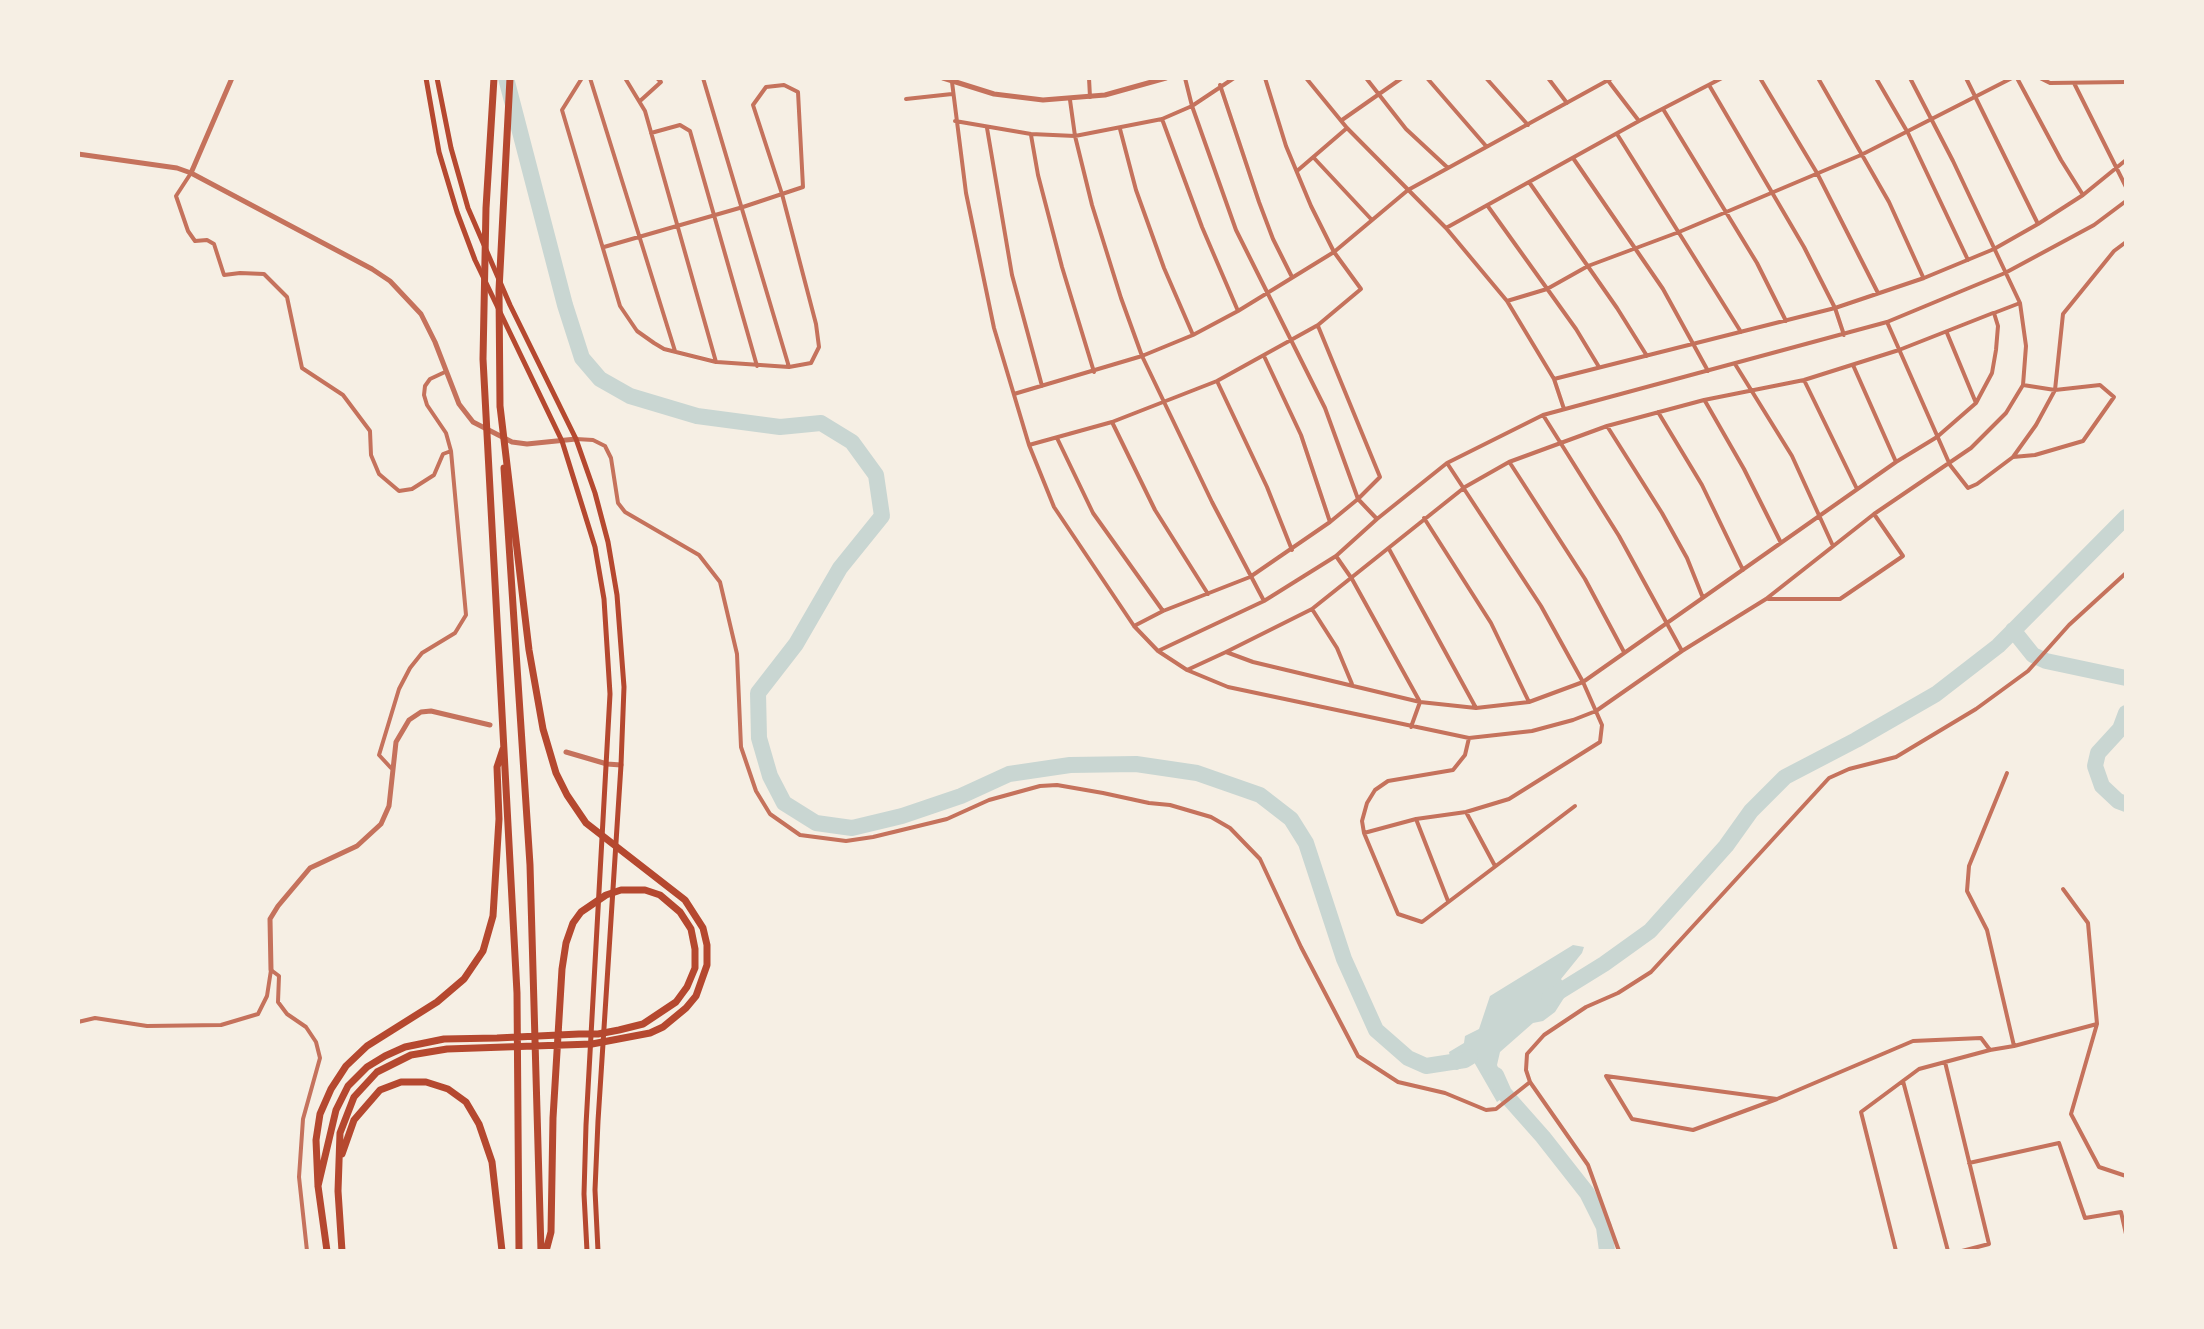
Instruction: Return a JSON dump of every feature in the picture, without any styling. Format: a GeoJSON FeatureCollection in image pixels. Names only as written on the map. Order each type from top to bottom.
{"type":"FeatureCollection","features":[{"type":"Feature","properties":{"kind":"highway"},"geometry":{"type":"LineString","coordinates":[[494,78],[483,270],[483,359],[517,993],[519,1251]]}},
{"type":"Feature","properties":{"kind":"highway"},"geometry":{"type":"LineString","coordinates":[[510,78],[499,290],[500,406],[530,865],[543,1251]]}},
{"type":"Feature","properties":{"kind":"highway"},"geometry":{"type":"LineString","coordinates":[[342,1251],[340,1133],[354,1097],[377,1072],[411,1055],[447,1049],[620,1040],[650,1033],[676,1019],[696,996],[707,965],[703,928],[685,900],[586,823],[556,773],[543,729],[529,650],[506,474]]}},
{"type":"Feature","properties":{"kind":"highway"},"geometry":{"type":"LineString","coordinates":[[327,1251],[318,1186],[316,1140],[320,1114],[346,1066],[367,1046],[437,1002],[464,979],[483,951],[493,916],[499,819],[497,767],[504,743]]}},
{"type":"Feature","properties":{"kind":"highway"},"geometry":{"type":"LineString","coordinates":[[318,1186],[336,1110],[348,1086],[367,1067],[385,1056],[444,1039],[497,1038],[598,1034],[643,1024],[676,1002],[695,968],[695,949],[691,929],[680,912],[660,895],[631,889],[606,895],[581,912],[573,923],[566,943],[562,969],[553,1118],[551,1232],[543,1251]]}},
{"type":"Feature","properties":{"kind":"highway"},"geometry":{"type":"LineString","coordinates":[[339,1163],[354,1120],[380,1090],[401,1082],[426,1082],[448,1089],[466,1102],[479,1124],[492,1162],[502,1251]]}},
{"type":"Feature","properties":{"kind":"main road"},"geometry":{"type":"LineString","coordinates":[[426,78],[439,152],[457,212],[475,260],[562,441],[595,547],[604,599],[610,694],[586,1125],[584,1194],[587,1251]]}},
{"type":"Feature","properties":{"kind":"main road"},"geometry":{"type":"LineString","coordinates":[[437,78],[451,148],[468,208],[510,305],[576,439],[608,542],[617,595],[624,687],[598,1121],[595,1190],[598,1251]]}},
{"type":"Feature","properties":{"kind":"street"},"geometry":{"type":"LineString","coordinates":[[232,78],[191,173],[176,196],[188,231],[195,241],[207,240],[214,244],[224,275],[264,274],[287,297],[302,368],[343,395],[370,431],[371,455],[379,474],[399,491],[412,489],[434,475],[443,454],[451,451]]}},
{"type":"Feature","properties":{"kind":"street"},"geometry":{"type":"LineString","coordinates":[[582,78],[562,110],[620,306],[629,322],[654,343],[675,352],[716,362],[789,367],[811,363],[819,347],[816,324],[782,194],[753,105],[766,87],[784,85],[798,92],[803,187],[782,194],[743,207],[677,227],[604,247]]}},
{"type":"Feature","properties":{"kind":"street"},"geometry":{"type":"LineString","coordinates":[[590,78],[675,352]]}},
{"type":"Feature","properties":{"kind":"street"},"geometry":{"type":"LineString","coordinates":[[625,78],[639,101],[651,133],[716,362]]}},
{"type":"Feature","properties":{"kind":"street"},"geometry":{"type":"LineString","coordinates":[[639,101],[661,82],[657,78]]}},
{"type":"Feature","properties":{"kind":"street"},"geometry":{"type":"LineString","coordinates":[[703,78],[789,367]]}},
{"type":"Feature","properties":{"kind":"street"},"geometry":{"type":"LineString","coordinates":[[943,78],[994,94],[1043,100],[1090,97],[1166,78]]}},
{"type":"Feature","properties":{"kind":"street"},"geometry":{"type":"LineString","coordinates":[[1089,78],[1090,97]]}},
{"type":"Feature","properties":{"kind":"street"},"geometry":{"type":"LineString","coordinates":[[1185,78],[1236,230],[1325,408],[1358,499],[1377,519]]}},
{"type":"Feature","properties":{"kind":"street"},"geometry":{"type":"LineString","coordinates":[[955,121],[1031,134],[1075,136],[1162,119],[1192,106],[1234,78]]}},
{"type":"Feature","properties":{"kind":"street"},"geometry":{"type":"LineString","coordinates":[[1029,445],[1112,422],[1217,381],[1318,325],[1361,289],[1334,252],[1297,172],[1265,78]]}},
{"type":"Feature","properties":{"kind":"street"},"geometry":{"type":"LineString","coordinates":[[1306,78],[1347,128],[1446,228],[1507,301],[1554,379],[1564,409]]}},
{"type":"Feature","properties":{"kind":"street"},"geometry":{"type":"LineString","coordinates":[[1366,78],[1406,129],[1448,168]]}},
{"type":"Feature","properties":{"kind":"street"},"geometry":{"type":"LineString","coordinates":[[1341,121],[1402,78]]}},
{"type":"Feature","properties":{"kind":"street"},"geometry":{"type":"LineString","coordinates":[[1427,78],[1486,146]]}},
{"type":"Feature","properties":{"kind":"street"},"geometry":{"type":"LineString","coordinates":[[1486,78],[1528,125]]}},
{"type":"Feature","properties":{"kind":"street"},"geometry":{"type":"LineString","coordinates":[[1548,78],[1567,103]]}},
{"type":"Feature","properties":{"kind":"street"},"geometry":{"type":"LineString","coordinates":[[1446,228],[1722,78]]}},
{"type":"Feature","properties":{"kind":"street"},"geometry":{"type":"LineString","coordinates":[[1760,78],[1817,173],[1879,294]]}},
{"type":"Feature","properties":{"kind":"street"},"geometry":{"type":"LineString","coordinates":[[1818,78],[1889,202],[1924,278]]}},
{"type":"Feature","properties":{"kind":"street"},"geometry":{"type":"LineString","coordinates":[[1876,78],[1908,133],[1968,260]]}},
{"type":"Feature","properties":{"kind":"street"},"geometry":{"type":"LineString","coordinates":[[952,82],[966,193],[994,328],[1029,445],[1054,507],[1134,626],[1158,651],[1187,670],[1228,687],[1469,738],[1532,731],[1596,711],[1682,651],[1766,599],[1915,484],[1950,465],[1984,437],[2006,413],[2023,385],[2026,346],[2020,303],[1910,78]]}},
{"type":"Feature","properties":{"kind":"street"},"geometry":{"type":"LineString","coordinates":[[1966,78],[2038,224]]}},
{"type":"Feature","properties":{"kind":"street"},"geometry":{"type":"LineString","coordinates":[[1507,301],[1547,289],[1588,266],[1679,232],[1861,155],[2015,78],[2083,195]]}},
{"type":"Feature","properties":{"kind":"street"},"geometry":{"type":"LineString","coordinates":[[2040,78],[2050,83],[2126,82]]}},
{"type":"Feature","properties":{"kind":"street"},"geometry":{"type":"LineString","coordinates":[[1014,394],[1094,372],[1193,335],[1268,294],[1334,252],[1408,190],[1609,79],[1639,121]]}},
{"type":"Feature","properties":{"kind":"street"},"geometry":{"type":"LineString","coordinates":[[2074,83],[2126,187]]}},
{"type":"Feature","properties":{"kind":"street"},"geometry":{"type":"LineString","coordinates":[[1220,85],[1259,202],[1292,277]]}},
{"type":"Feature","properties":{"kind":"street"},"geometry":{"type":"LineString","coordinates":[[1709,85],[1804,247],[1835,308],[1844,335]]}},
{"type":"Feature","properties":{"kind":"street"},"geometry":{"type":"LineString","coordinates":[[906,99],[953,94]]}},
{"type":"Feature","properties":{"kind":"street"},"geometry":{"type":"LineString","coordinates":[[1070,100],[1075,136],[1104,245],[1142,356],[1212,502],[1264,601]]}},
{"type":"Feature","properties":{"kind":"street"},"geometry":{"type":"LineString","coordinates":[[1663,109],[1757,263],[1786,321]]}},
{"type":"Feature","properties":{"kind":"street"},"geometry":{"type":"LineString","coordinates":[[1162,119],[1202,227],[1238,311]]}},
{"type":"Feature","properties":{"kind":"street"},"geometry":{"type":"LineString","coordinates":[[651,133],[680,125],[690,131],[757,366]]}},
{"type":"Feature","properties":{"kind":"street"},"geometry":{"type":"LineString","coordinates":[[987,128],[1012,275],[1042,386]]}},
{"type":"Feature","properties":{"kind":"street"},"geometry":{"type":"LineString","coordinates":[[1297,172],[1347,128]]}},
{"type":"Feature","properties":{"kind":"street"},"geometry":{"type":"LineString","coordinates":[[1120,129],[1140,203],[1193,335]]}},
{"type":"Feature","properties":{"kind":"street"},"geometry":{"type":"LineString","coordinates":[[1031,134],[1050,221],[1094,372]]}},
{"type":"Feature","properties":{"kind":"street"},"geometry":{"type":"LineString","coordinates":[[1617,134],[1741,332]]}},
{"type":"Feature","properties":{"kind":"street"},"geometry":{"type":"LineString","coordinates":[[78,154],[177,168],[191,173],[390,281],[421,314],[459,404],[473,422],[512,442],[527,444],[576,439],[593,440],[605,446],[611,458],[618,503],[625,512],[699,555],[720,582],[737,654],[741,747],[756,791],[770,814],[800,835],[846,841],[931,824],[1006,794],[1057,785],[1170,805],[1211,817],[1230,828],[1260,859],[1271,877],[1280,905],[1358,1056],[1398,1082],[1445,1093],[1486,1110],[1496,1109],[1530,1082]]}},
{"type":"Feature","properties":{"kind":"street"},"geometry":{"type":"LineString","coordinates":[[1314,158],[1371,219]]}},
{"type":"Feature","properties":{"kind":"street"},"geometry":{"type":"LineString","coordinates":[[1573,158],[1663,289],[1708,371]]}},
{"type":"Feature","properties":{"kind":"street"},"geometry":{"type":"LineString","coordinates":[[1554,379],[1835,308],[1924,278],[1994,249],[2038,224],[2083,195],[2126,160]]}},
{"type":"Feature","properties":{"kind":"street"},"geometry":{"type":"LineString","coordinates":[[1529,182],[1647,356]]}},
{"type":"Feature","properties":{"kind":"street"},"geometry":{"type":"LineString","coordinates":[[1158,651],[1264,601],[1336,556],[1447,463],[1543,415],[1887,322],[2005,273],[2094,225],[2126,201]]}},
{"type":"Feature","properties":{"kind":"street"},"geometry":{"type":"LineString","coordinates":[[1487,205],[1576,329],[1599,368]]}},
{"type":"Feature","properties":{"kind":"street"},"geometry":{"type":"LineString","coordinates":[[1887,322],[1950,465],[1968,488],[2013,457],[2036,425],[2055,390],[2063,314],[2114,251],[2126,242]]}},
{"type":"Feature","properties":{"kind":"street"},"geometry":{"type":"LineString","coordinates":[[1187,670],[1312,609],[1465,487],[1509,462],[1607,426],[1704,400],[1804,380],[1947,333],[2020,303]]}},
{"type":"Feature","properties":{"kind":"street"},"geometry":{"type":"LineString","coordinates":[[1226,652],[1253,662],[1420,702],[1476,708],[1529,702],[1583,682],[1896,462],[1937,437],[1976,403],[1992,373],[1998,326],[1994,313]]}},
{"type":"Feature","properties":{"kind":"street"},"geometry":{"type":"LineString","coordinates":[[1134,626],[1163,611],[1250,577],[1330,522],[1380,477],[1318,325]]}},
{"type":"Feature","properties":{"kind":"street"},"geometry":{"type":"LineString","coordinates":[[1947,333],[1976,403]]}},
{"type":"Feature","properties":{"kind":"street"},"geometry":{"type":"LineString","coordinates":[[1264,356],[1301,435],[1330,522]]}},
{"type":"Feature","properties":{"kind":"street"},"geometry":{"type":"LineString","coordinates":[[1735,364],[1792,456],[1833,546]]}},
{"type":"Feature","properties":{"kind":"street"},"geometry":{"type":"LineString","coordinates":[[1853,364],[1896,462]]}},
{"type":"Feature","properties":{"kind":"street"},"geometry":{"type":"LineString","coordinates":[[391,768],[379,755],[399,689],[422,653],[455,633],[466,615],[451,451],[446,433],[427,405],[424,395],[430,379],[445,372]]}},
{"type":"Feature","properties":{"kind":"street"},"geometry":{"type":"LineString","coordinates":[[1804,380],[1857,489]]}},
{"type":"Feature","properties":{"kind":"street"},"geometry":{"type":"LineString","coordinates":[[1217,381],[1267,487],[1292,550]]}},
{"type":"Feature","properties":{"kind":"street"},"geometry":{"type":"LineString","coordinates":[[2013,457],[2035,455],[2083,441],[2114,397],[2100,385],[2055,390],[2023,385]]}},
{"type":"Feature","properties":{"kind":"street"},"geometry":{"type":"LineString","coordinates":[[1704,400],[1744,469],[1781,543]]}},
{"type":"Feature","properties":{"kind":"street"},"geometry":{"type":"LineString","coordinates":[[1658,412],[1702,485],[1743,570]]}},
{"type":"Feature","properties":{"kind":"street"},"geometry":{"type":"LineString","coordinates":[[1543,415],[1619,536],[1682,651]]}},
{"type":"Feature","properties":{"kind":"street"},"geometry":{"type":"LineString","coordinates":[[1112,422],[1155,510],[1208,594]]}},
{"type":"Feature","properties":{"kind":"street"},"geometry":{"type":"LineString","coordinates":[[1607,426],[1687,558],[1703,598]]}},
{"type":"Feature","properties":{"kind":"street"},"geometry":{"type":"LineString","coordinates":[[1057,438],[1093,513],[1163,611]]}},
{"type":"Feature","properties":{"kind":"street"},"geometry":{"type":"LineString","coordinates":[[1509,462],[1585,579],[1624,652]]}},
{"type":"Feature","properties":{"kind":"street"},"geometry":{"type":"LineString","coordinates":[[1364,833],[1416,819],[1466,812],[1509,799],[1600,742],[1602,725],[1583,682],[1541,606],[1447,463]]}},
{"type":"Feature","properties":{"kind":"street"},"geometry":{"type":"LineString","coordinates":[[1766,599],[1840,599],[1903,556],[1874,514]]}},
{"type":"Feature","properties":{"kind":"street"},"geometry":{"type":"LineString","coordinates":[[1424,518],[1491,623],[1529,702]]}},
{"type":"Feature","properties":{"kind":"street"},"geometry":{"type":"LineString","coordinates":[[1388,548],[1476,708]]}},
{"type":"Feature","properties":{"kind":"street"},"geometry":{"type":"LineString","coordinates":[[1336,556],[1420,702],[1411,727]]}},
{"type":"Feature","properties":{"kind":"street"},"geometry":{"type":"LineString","coordinates":[[1619,1251],[1588,1165],[1530,1082],[1526,1070],[1527,1054],[1544,1035],[1586,1007],[1618,993],[1651,972],[1829,778],[1849,769],[1896,757],[1976,709],[2028,671],[2069,625],[2126,573]]}},
{"type":"Feature","properties":{"kind":"street"},"geometry":{"type":"LineString","coordinates":[[1312,609],[1337,648],[1352,684]]}},
{"type":"Feature","properties":{"kind":"street"},"geometry":{"type":"LineString","coordinates":[[78,1022],[95,1018],[147,1026],[221,1025],[258,1014],[267,996],[271,970],[270,919],[310,868],[357,846],[381,824],[389,806],[391,768],[401,729],[421,712],[443,712],[490,725]]}},
{"type":"Feature","properties":{"kind":"street"},"geometry":{"type":"LineString","coordinates":[[1469,738],[1465,755],[1453,770],[1396,778],[1380,785],[1371,795],[1364,811],[1364,833],[1398,914],[1422,922],[1575,806]]}},
{"type":"Feature","properties":{"kind":"street"},"geometry":{"type":"LineString","coordinates":[[566,752],[621,765]]}},
{"type":"Feature","properties":{"kind":"street"},"geometry":{"type":"LineString","coordinates":[[2007,773],[1969,866],[1967,891],[1987,930],[2014,1046]]}},
{"type":"Feature","properties":{"kind":"street"},"geometry":{"type":"LineString","coordinates":[[1466,812],[1495,866]]}},
{"type":"Feature","properties":{"kind":"street"},"geometry":{"type":"LineString","coordinates":[[1416,819],[1448,901]]}},
{"type":"Feature","properties":{"kind":"street"},"geometry":{"type":"LineString","coordinates":[[2063,889],[2088,923],[2097,1024],[2071,1114],[2099,1167],[2126,1176]]}},
{"type":"Feature","properties":{"kind":"street"},"geometry":{"type":"LineString","coordinates":[[271,970],[279,976],[278,1002],[287,1014],[306,1027],[316,1042],[320,1058],[303,1119],[299,1177],[307,1251]]}},
{"type":"Feature","properties":{"kind":"street"},"geometry":{"type":"LineString","coordinates":[[1896,1251],[1861,1112],[1919,1069],[2097,1024]]}},
{"type":"Feature","properties":{"kind":"street"},"geometry":{"type":"LineString","coordinates":[[1777,1099],[1606,1076],[1632,1119],[1693,1130],[1777,1099],[1913,1041],[1981,1038],[1990,1050]]}},
{"type":"Feature","properties":{"kind":"street"},"geometry":{"type":"LineString","coordinates":[[1945,1062],[1989,1244],[1962,1251]]}},
{"type":"Feature","properties":{"kind":"street"},"geometry":{"type":"LineString","coordinates":[[1903,1081],[1948,1251]]}},
{"type":"Feature","properties":{"kind":"street"},"geometry":{"type":"LineString","coordinates":[[1969,1163],[2059,1143],[2085,1218],[2121,1212],[2126,1234]]}},
{"type":"Feature","properties":{"kind":"shaded area"},"geometry":{"type":"Polygon","coordinates":[[[1573,945],[1584,947],[1561,979],[1569,990],[1555,1012],[1543,1021],[1533,1023],[1500,1052],[1497,1065],[1509,1093],[1497,1102],[1474,1062],[1453,1069],[1449,1052],[1464,1043],[1465,1036],[1479,1029],[1490,996],[1573,945]]]}},
{"type":"Feature","properties":{"kind":"waterway"},"geometry":{"type":"LineString","coordinates":[[506,78],[565,305],[582,358],[600,379],[630,396],[697,416],[780,427],[821,423],[852,442],[876,475],[882,516],[840,568],[796,644],[758,693],[759,738],[770,776],[784,803],[816,823],[852,828],[902,816],[961,796],[1009,774],[1070,765],[1136,764],[1197,773],[1260,795],[1291,819],[1306,843],[1344,959],[1376,1030],[1408,1058],[1426,1066],[1470,1057]]}},
{"type":"Feature","properties":{"kind":"waterway"},"geometry":{"type":"LineString","coordinates":[[1549,998],[1650,931],[1726,846],[1751,811],[1785,777],[1936,694],[1998,646],[2126,517]]}},
{"type":"Feature","properties":{"kind":"waterway"},"geometry":{"type":"LineString","coordinates":[[2013,630],[2033,655],[2046,661],[2126,678]]}},
{"type":"Feature","properties":{"kind":"waterway"},"geometry":{"type":"LineString","coordinates":[[2126,713],[2120,729],[2098,753],[2095,766],[2102,786],[2126,804]]}},
{"type":"Feature","properties":{"kind":"waterway"},"geometry":{"type":"LineString","coordinates":[[1496,1075],[1504,1093],[1587,1193],[1604,1227],[1607,1251]]}}]}
